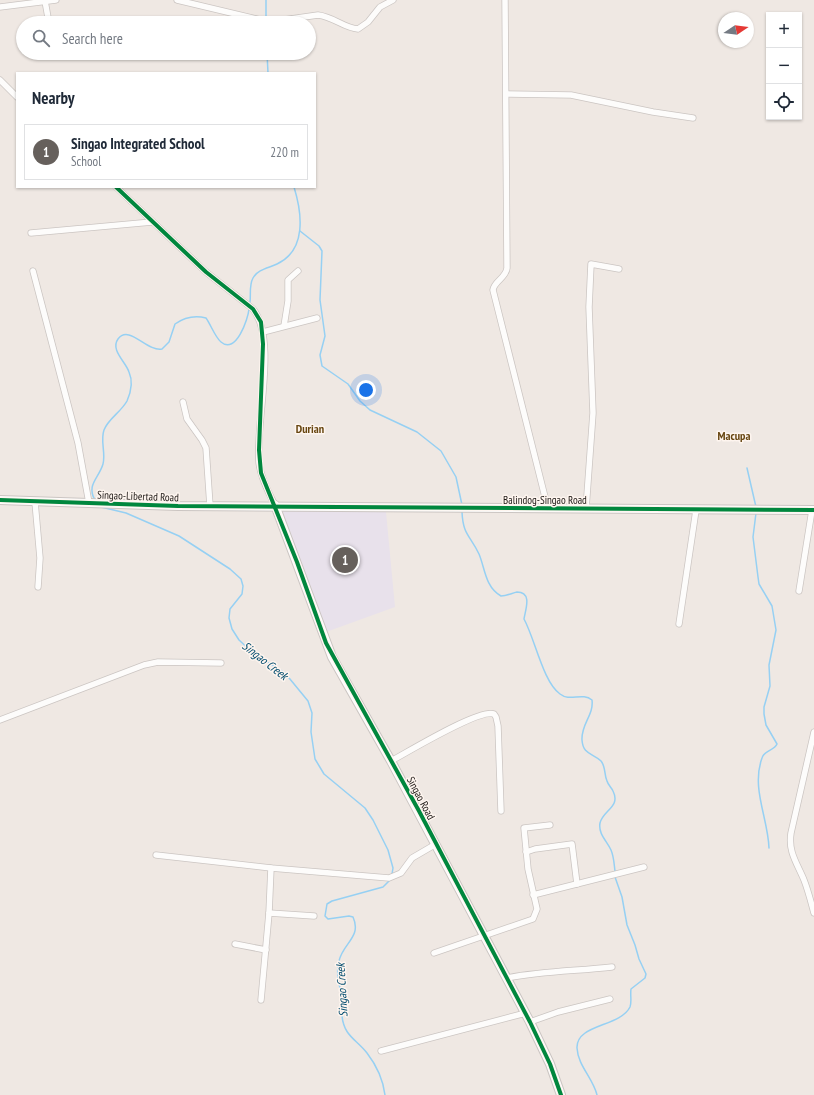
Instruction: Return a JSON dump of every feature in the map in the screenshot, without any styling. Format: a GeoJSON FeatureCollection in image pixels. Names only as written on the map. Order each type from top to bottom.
{"type":"FeatureCollection","features":[{"type":"Feature","properties":{"kind":"street"},"geometry":{"type":"LineString","coordinates":[[0,7],[56,0]]}},
{"type":"Feature","properties":{"kind":"street"},"geometry":{"type":"LineString","coordinates":[[177,0],[244,16]]}},
{"type":"Feature","properties":{"kind":"street"},"geometry":{"type":"LineString","coordinates":[[311,16],[327,16],[347,27],[358,29],[368,22],[380,7],[393,0]]}},
{"type":"Feature","properties":{"kind":"street"},"geometry":{"type":"LineString","coordinates":[[505,0],[507,94],[507,268],[505,275],[494,285],[493,290],[548,508]]}},
{"type":"Feature","properties":{"kind":"street"},"geometry":{"type":"LineString","coordinates":[[45,1],[48,16]]}},
{"type":"Feature","properties":{"kind":"street"},"geometry":{"type":"LineString","coordinates":[[0,80],[16,96]]}},
{"type":"Feature","properties":{"kind":"street"},"geometry":{"type":"LineString","coordinates":[[507,94],[571,94],[653,112],[693,118]]}},
{"type":"Feature","properties":{"kind":"street"},"geometry":{"type":"LineString","coordinates":[[117,188],[206,272],[253,309],[261,322],[263,332],[263,364],[259,462],[264,484],[275,506]]}},
{"type":"Feature","properties":{"kind":"street"},"geometry":{"type":"LineString","coordinates":[[31,234],[152,222]]}},
{"type":"Feature","properties":{"kind":"street"},"geometry":{"type":"LineString","coordinates":[[586,509],[593,413],[589,307],[591,264],[619,269]]}},
{"type":"Feature","properties":{"kind":"street"},"geometry":{"type":"LineString","coordinates":[[33,271],[78,442],[89,504]]}},
{"type":"Feature","properties":{"kind":"street"},"geometry":{"type":"LineString","coordinates":[[284,326],[288,301],[288,280],[298,272]]}},
{"type":"Feature","properties":{"kind":"street"},"geometry":{"type":"LineString","coordinates":[[263,332],[317,318]]}},
{"type":"Feature","properties":{"kind":"street"},"geometry":{"type":"LineString","coordinates":[[183,402],[186,419],[202,440],[206,448],[210,506]]}},
{"type":"Feature","properties":{"kind":"street","name":"Singao-Libertad Road"},"geometry":{"type":"LineString","coordinates":[[0,500],[89,504],[275,506]]}},
{"type":"Feature","properties":{"kind":"street"},"geometry":{"type":"LineString","coordinates":[[35,502],[40,558],[38,587]]}},
{"type":"Feature","properties":{"kind":"street","name":"Balindog-Singao Road"},"geometry":{"type":"LineString","coordinates":[[275,506],[362,508],[813,510]]}},
{"type":"Feature","properties":{"kind":"street","name":"Singao Road"},"geometry":{"type":"LineString","coordinates":[[275,506],[332,657],[392,761],[526,1013],[550,1064],[561,1095]]}},
{"type":"Feature","properties":{"kind":"street"},"geometry":{"type":"LineString","coordinates":[[679,624],[696,510]]}},
{"type":"Feature","properties":{"kind":"street"},"geometry":{"type":"LineString","coordinates":[[799,591],[813,510]]}},
{"type":"Feature","properties":{"kind":"street"},"geometry":{"type":"LineString","coordinates":[[0,720],[144,665],[158,662],[221,663]]}},
{"type":"Feature","properties":{"kind":"street"},"geometry":{"type":"LineString","coordinates":[[392,761],[466,721],[486,713],[494,714],[498,726],[501,811]]}},
{"type":"Feature","properties":{"kind":"street"},"geometry":{"type":"LineString","coordinates":[[814,732],[790,841],[791,852],[807,887],[814,913]]}},
{"type":"Feature","properties":{"kind":"street"},"geometry":{"type":"LineString","coordinates":[[434,953],[533,919],[537,909],[533,895],[526,852],[524,828],[550,825]]}},
{"type":"Feature","properties":{"kind":"street"},"geometry":{"type":"LineString","coordinates":[[156,855],[271,868],[388,878],[401,873],[412,858],[436,844]]}},
{"type":"Feature","properties":{"kind":"street"},"geometry":{"type":"LineString","coordinates":[[526,852],[535,849],[572,844],[577,884]]}},
{"type":"Feature","properties":{"kind":"street"},"geometry":{"type":"LineString","coordinates":[[533,895],[644,867]]}},
{"type":"Feature","properties":{"kind":"street"},"geometry":{"type":"LineString","coordinates":[[261,1000],[270,913],[271,868]]}},
{"type":"Feature","properties":{"kind":"street"},"geometry":{"type":"LineString","coordinates":[[270,913],[314,916]]}},
{"type":"Feature","properties":{"kind":"street"},"geometry":{"type":"LineString","coordinates":[[235,944],[266,950]]}},
{"type":"Feature","properties":{"kind":"street"},"geometry":{"type":"LineString","coordinates":[[507,978],[543,972],[574,971],[612,967]]}},
{"type":"Feature","properties":{"kind":"street"},"geometry":{"type":"LineString","coordinates":[[530,1022],[558,1012],[610,999]]}},
{"type":"Feature","properties":{"kind":"street"},"geometry":{"type":"LineString","coordinates":[[382,1051],[526,1013]]}},
{"type":"Feature","properties":{"kind":"shaded area"},"geometry":{"type":"Polygon","coordinates":[[[282,510],[386,512],[395,607],[326,632],[282,510]]]}},
{"type":"Feature","properties":{"kind":"waterway","name":"Singao Creek"},"geometry":{"type":"LineString","coordinates":[[266,0],[266,16]]}},
{"type":"Feature","properties":{"kind":"waterway","name":"Singao Creek"},"geometry":{"type":"LineString","coordinates":[[267,60],[268,72]]}},
{"type":"Feature","properties":{"kind":"waterway","name":"Singao Creek"},"geometry":{"type":"LineString","coordinates":[[250,302],[251,284],[255,275],[287,258],[298,240],[300,219],[294,188]]}},
{"type":"Feature","properties":{"kind":"waterway"},"geometry":{"type":"LineString","coordinates":[[300,231],[319,246],[322,251],[320,300],[325,336],[320,355],[322,366],[348,384],[360,401],[370,410],[417,432],[441,451],[456,477],[462,505]]}},
{"type":"Feature","properties":{"kind":"waterway","name":"Singao Creek"},"geometry":{"type":"LineString","coordinates":[[95,500],[92,490],[104,460],[104,430],[108,422],[127,401],[130,394],[131,379],[127,368],[117,352],[116,343],[118,339],[122,335],[133,336],[150,347],[162,349],[169,342],[175,324],[186,318],[198,317],[206,318],[221,342],[226,345],[232,344],[244,327],[249,309]]}},
{"type":"Feature","properties":{"kind":"waterway"},"geometry":{"type":"LineString","coordinates":[[747,468],[756,507]]}},
{"type":"Feature","properties":{"kind":"waterway","name":"Singao Creek"},"geometry":{"type":"LineString","coordinates":[[101,507],[126,513],[179,536],[230,569],[241,579],[243,586],[242,594],[230,609],[229,618],[232,629],[239,640],[254,654],[285,673],[308,701],[312,713],[311,732],[315,759],[324,774],[365,808],[373,820],[388,850],[393,868],[392,874]]}},
{"type":"Feature","properties":{"kind":"waterway"},"geometry":{"type":"LineString","coordinates":[[462,512],[465,530],[479,554],[486,577],[492,588],[501,596],[517,592],[522,593],[527,598],[524,619],[544,670],[554,688],[564,696],[584,697],[592,700],[591,710],[583,729],[582,740],[586,751],[598,758],[603,763],[606,779],[615,796],[613,805],[604,815],[600,823],[600,831],[612,853],[615,871]]}},
{"type":"Feature","properties":{"kind":"waterway"},"geometry":{"type":"LineString","coordinates":[[756,513],[753,537],[759,584],[772,606],[776,630],[769,665],[770,686],[764,707],[764,714],[766,725],[777,744],[774,748],[763,755],[758,780],[769,848]]}},
{"type":"Feature","properties":{"kind":"waterway"},"geometry":{"type":"LineString","coordinates":[[597,1095],[580,1061],[577,1048],[579,1040],[583,1034],[625,1014],[631,1005],[631,989],[645,978],[646,974],[627,925],[622,897],[615,877]]}},
{"type":"Feature","properties":{"kind":"waterway","name":"Singao Creek"},"geometry":{"type":"LineString","coordinates":[[385,1095],[381,1078],[374,1063],[363,1048],[351,1037],[343,1023],[338,966],[344,949],[354,935],[355,924],[353,917],[349,916],[328,919],[325,916],[327,904],[332,901],[383,887],[390,880]]}},
{"type":"Feature","properties":{"kind":"cycle path"},"geometry":{"type":"LineString","coordinates":[[117,188],[206,272],[253,309],[261,322],[263,344],[259,450],[261,473],[297,562],[326,643],[419,811],[530,1022],[550,1064],[561,1095]]}},
{"type":"Feature","properties":{"kind":"cycle path"},"geometry":{"type":"LineString","coordinates":[[0,500],[178,506],[814,510]]}},
{"type":"Feature","properties":{"kind":"place","name":"Singao Integrated School"},"geometry":{"type":"Point","coordinates":[345,560]}},
{"type":"Feature","properties":{"kind":"district","name":"Durian"},"geometry":{"type":"Point","coordinates":[310,429]}},
{"type":"Feature","properties":{"kind":"district","name":"Macupa"},"geometry":{"type":"Point","coordinates":[734,436]}}]}
